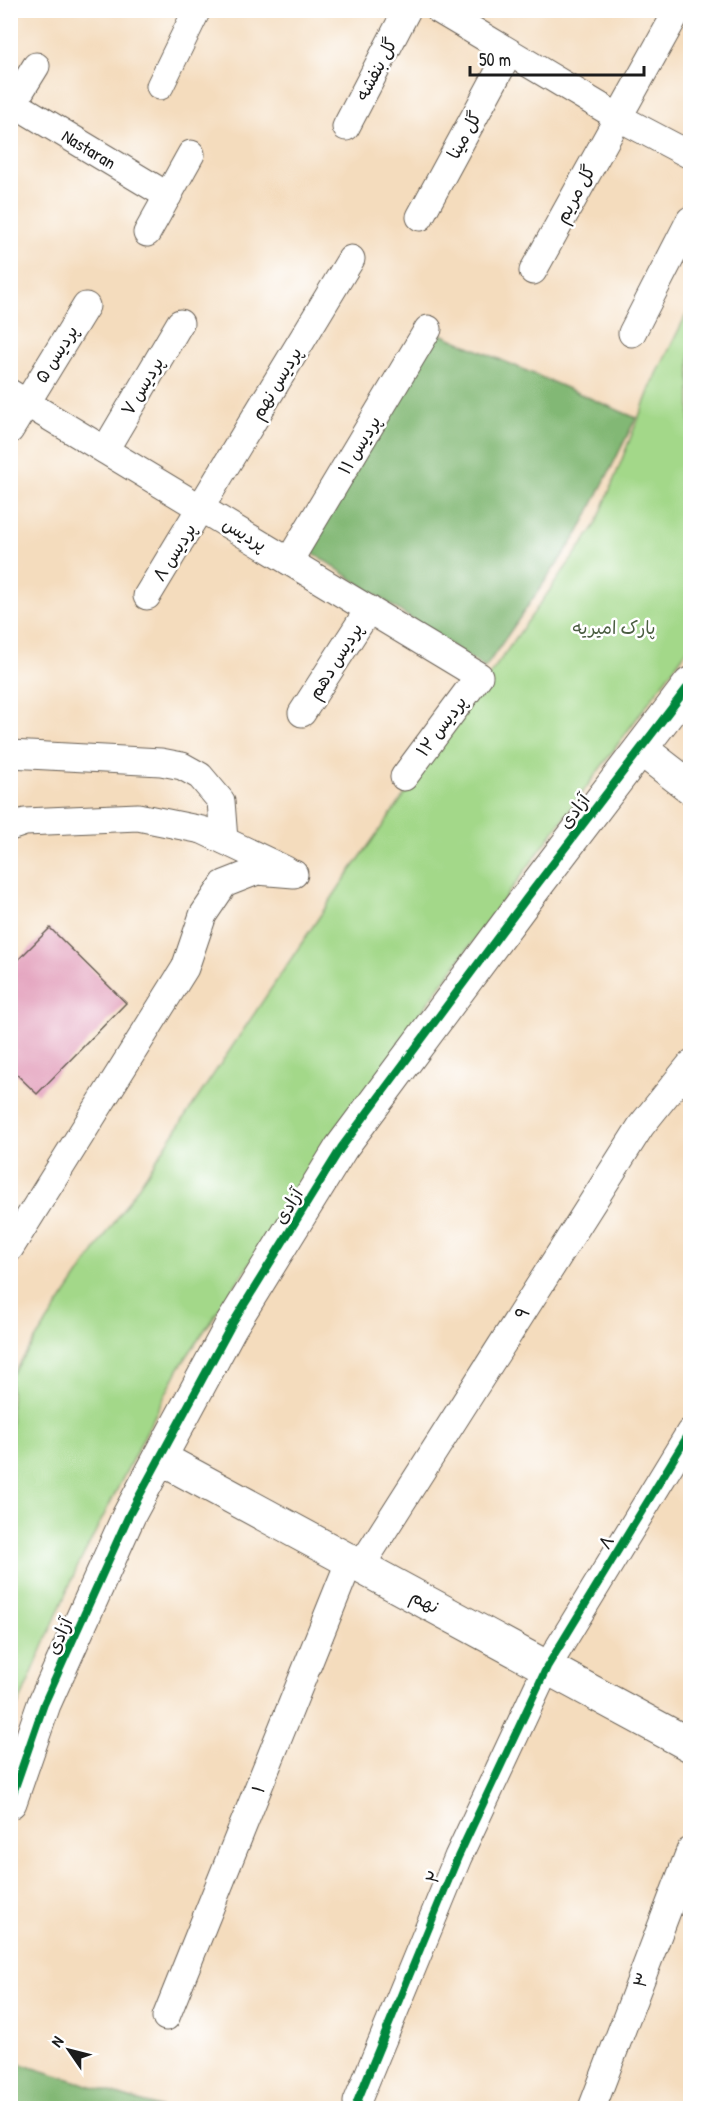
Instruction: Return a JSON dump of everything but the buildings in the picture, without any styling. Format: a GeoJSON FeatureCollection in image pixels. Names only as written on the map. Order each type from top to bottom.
{"type":"FeatureCollection","features":[{"type":"Feature","properties":{"kind":"street"},"geometry":{"type":"LineString","coordinates":[[160,86],[197,10]]}},
{"type":"Feature","properties":{"kind":"street","name":"گل بنفشه"},"geometry":{"type":"LineString","coordinates":[[346,127],[407,10]]}},
{"type":"Feature","properties":{"kind":"street"},"geometry":{"type":"LineString","coordinates":[[439,10],[618,117],[690,155]]}},
{"type":"Feature","properties":{"kind":"street","name":"گل مریم"},"geometry":{"type":"LineString","coordinates":[[533,271],[678,10]]}},
{"type":"Feature","properties":{"kind":"street","name":"گل مینا"},"geometry":{"type":"LineString","coordinates":[[420,217],[509,53]]}},
{"type":"Feature","properties":{"kind":"street"},"geometry":{"type":"LineString","coordinates":[[12,104],[36,66]]}},
{"type":"Feature","properties":{"kind":"street","name":"Nastaran"},"geometry":{"type":"LineString","coordinates":[[12,104],[168,196]]}},
{"type":"Feature","properties":{"kind":"street"},"geometry":{"type":"LineString","coordinates":[[147,233],[191,154]]}},
{"type":"Feature","properties":{"kind":"street"},"geometry":{"type":"LineString","coordinates":[[632,333],[690,220]]}},
{"type":"Feature","properties":{"kind":"street","name":"پردیس نهم"},"geometry":{"type":"LineString","coordinates":[[202,508],[351,259]]}},
{"type":"Feature","properties":{"kind":"street","name":"پردیس ۵"},"geometry":{"type":"LineString","coordinates":[[10,430],[19,398],[86,306]]}},
{"type":"Feature","properties":{"kind":"street","name":"پردیس ۷"},"geometry":{"type":"LineString","coordinates":[[105,450],[180,323]]}},
{"type":"Feature","properties":{"kind":"street","name":"پردیس ۱۱"},"geometry":{"type":"LineString","coordinates":[[289,561],[428,329]]}},
{"type":"Feature","properties":{"kind":"street","name":"پردیس"},"geometry":{"type":"LineString","coordinates":[[19,398],[479,676]]}},
{"type":"Feature","properties":{"kind":"street","name":"پردیس ۸"},"geometry":{"type":"LineString","coordinates":[[147,596],[202,508]]}},
{"type":"Feature","properties":{"kind":"street","name":"پردیس دهم"},"geometry":{"type":"LineString","coordinates":[[302,713],[369,609]]}},
{"type":"Feature","properties":{"kind":"street","name":"پردیس ۱۲"},"geometry":{"type":"LineString","coordinates":[[404,777],[479,676]]}},
{"type":"Feature","properties":{"kind":"street","name":"آزادی"},"geometry":{"type":"LineString","coordinates":[[10,1802],[44,1704],[129,1515],[231,1326],[341,1148],[690,684]]}},
{"type":"Feature","properties":{"kind":"street"},"geometry":{"type":"LineString","coordinates":[[641,749],[690,787]]}},
{"type":"Feature","properties":{"kind":"street"},"geometry":{"type":"LineString","coordinates":[[10,754],[161,762],[183,766],[200,776],[221,801],[224,840]]}},
{"type":"Feature","properties":{"kind":"street"},"geometry":{"type":"LineString","coordinates":[[10,827],[25,822],[138,816],[202,830],[294,874],[257,871],[224,884],[203,915],[185,968],[10,1248]]}},
{"type":"Feature","properties":{"kind":"street","name":"۹"},"geometry":{"type":"LineString","coordinates":[[356,1563],[641,1126],[690,1065]]}},
{"type":"Feature","properties":{"kind":"street","name":"۸"},"geometry":{"type":"LineString","coordinates":[[547,1667],[690,1432]]}},
{"type":"Feature","properties":{"kind":"street","name":"نهم"},"geometry":{"type":"LineString","coordinates":[[160,1458],[690,1745]]}},
{"type":"Feature","properties":{"kind":"street","name":"۱"},"geometry":{"type":"LineString","coordinates":[[166,2017],[356,1563]]}},
{"type":"Feature","properties":{"kind":"street","name":"۲"},"geometry":{"type":"LineString","coordinates":[[357,2102],[458,1857],[547,1667]]}},
{"type":"Feature","properties":{"kind":"street"},"geometry":{"type":"LineString","coordinates":[[10,1774],[44,1704]]}},
{"type":"Feature","properties":{"kind":"street","name":"۳"},"geometry":{"type":"LineString","coordinates":[[592,2109],[690,1851]]}},
{"type":"Feature","properties":{"kind":"green space","name":"پارک امیریه"},"geometry":{"type":"Polygon","coordinates":[[[690,307],[690,646],[414,1022],[179,1368],[76,1570],[11,1722],[11,1376],[342,883],[596,525],[651,386],[690,307]]]}},
{"type":"Feature","properties":{"kind":"green space"},"geometry":{"type":"Polygon","coordinates":[[[436,332],[636,418],[579,532],[485,668],[303,546],[436,332]]]}},
{"type":"Feature","properties":{"kind":"green space"},"geometry":{"type":"Polygon","coordinates":[[[11,2061],[162,2108],[11,2108],[11,2061]]]}},
{"type":"Feature","properties":{"kind":"cycle path"},"geometry":{"type":"LineString","coordinates":[[10,1802],[44,1704],[129,1515],[231,1326],[341,1148],[526,899],[690,684]]}},
{"type":"Feature","properties":{"kind":"cycle path"},"geometry":{"type":"LineString","coordinates":[[357,2102],[458,1857],[547,1667],[690,1432]]}}]}
